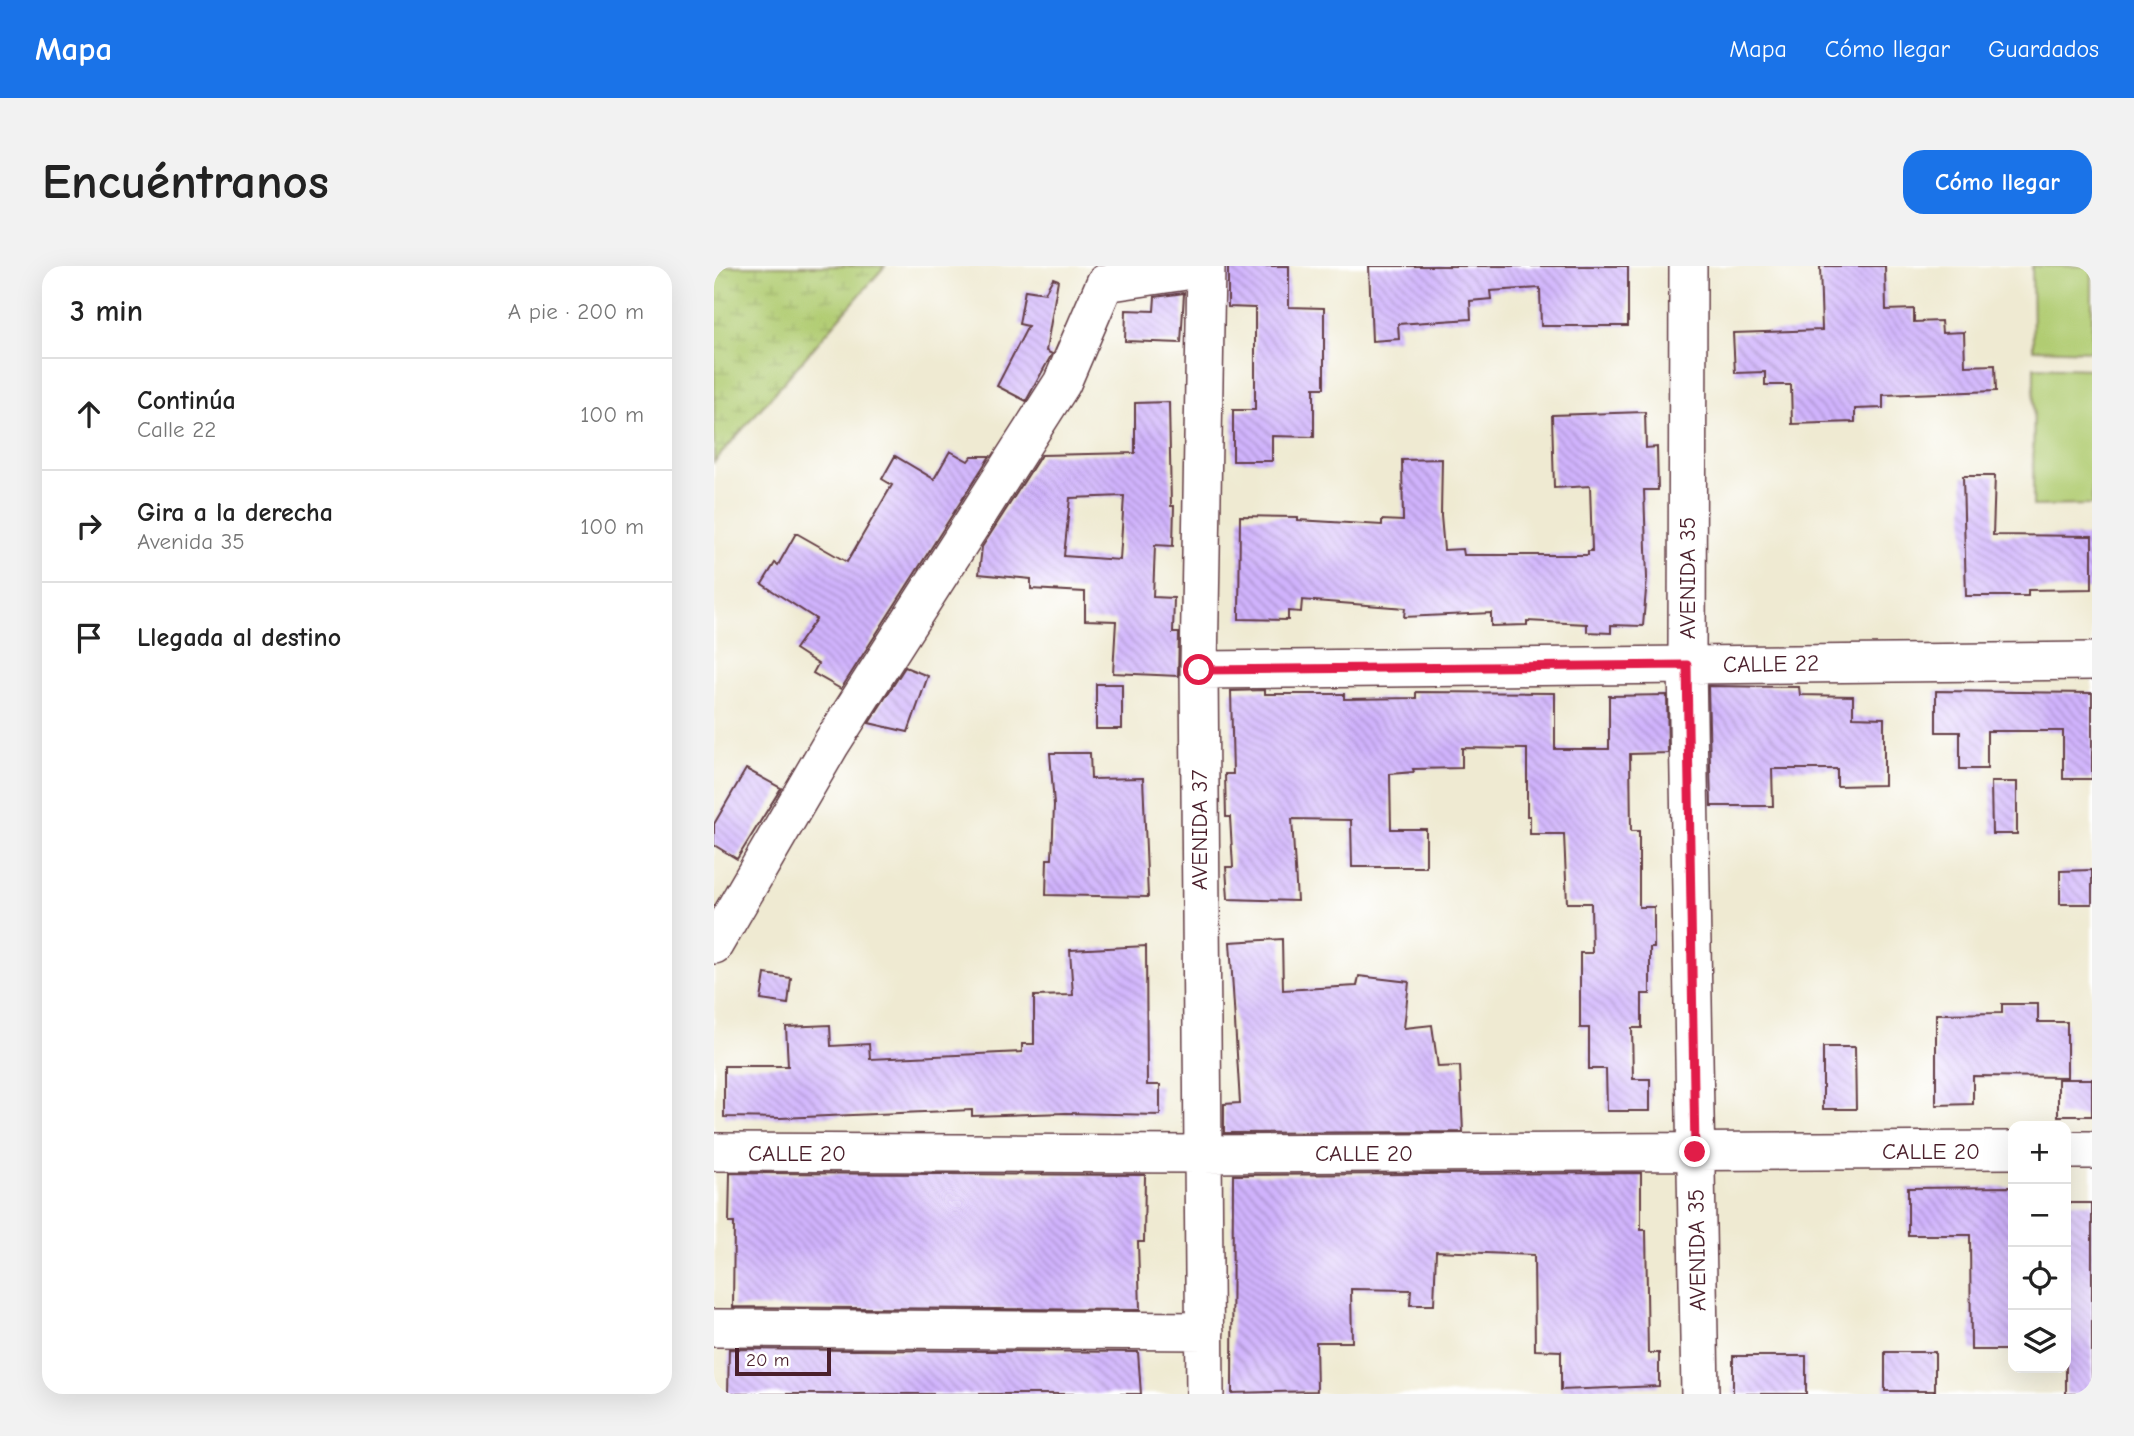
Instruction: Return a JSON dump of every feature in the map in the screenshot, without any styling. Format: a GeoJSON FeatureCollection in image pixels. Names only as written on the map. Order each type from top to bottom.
{"type":"FeatureCollection","features":[{"type":"Feature","properties":{"kind":"street","name":"AVENIDA 35"},"geometry":{"type":"LineString","coordinates":[[1688,266],[1687,665],[1700,1394]]}},
{"type":"Feature","properties":{"kind":"street","name":"AVENIDA 37"},"geometry":{"type":"LineString","coordinates":[[1205,1394],[1200,1154],[1199,670],[1206,267]]}},
{"type":"Feature","properties":{"kind":"street"},"geometry":{"type":"LineString","coordinates":[[714,945],[831,744],[1062,383],[1105,283],[1206,267]]}},
{"type":"Feature","properties":{"kind":"street","name":"CALLE 22"},"geometry":{"type":"LineString","coordinates":[[1199,670],[2092,661]]}},
{"type":"Feature","properties":{"kind":"street","name":"CALLE 20"},"geometry":{"type":"LineString","coordinates":[[714,1152],[1200,1154],[2008,1150]]}},
{"type":"Feature","properties":{"kind":"street"},"geometry":{"type":"LineString","coordinates":[[2071,1150],[2092,1150]]}},
{"type":"Feature","properties":{"kind":"street"},"geometry":{"type":"LineString","coordinates":[[714,1328],[1205,1331]]}},
{"type":"Feature","properties":{"kind":"green space"},"geometry":{"type":"Polygon","coordinates":[[[714,266],[885,266],[714,462],[714,266]]]}},
{"type":"Feature","properties":{"kind":"green space"},"geometry":{"type":"Polygon","coordinates":[[[2032,266],[2092,266],[2092,351],[2033,349],[2032,266]]]}},
{"type":"Feature","properties":{"kind":"green space"},"geometry":{"type":"Polygon","coordinates":[[[2034,367],[2092,369],[2092,505],[2033,506],[2034,367]]]}},
{"type":"Feature","properties":{"kind":"building"},"geometry":{"type":"Polygon","coordinates":[[[1228,266],[1289,266],[1289,307],[1324,308],[1324,388],[1314,388],[1314,437],[1272,436],[1272,461],[1233,461],[1233,410],[1255,410],[1255,308],[1228,307],[1228,266]]]}},
{"type":"Feature","properties":{"kind":"building"},"geometry":{"type":"Polygon","coordinates":[[[1369,266],[1628,266],[1628,326],[1541,326],[1540,288],[1490,291],[1491,299],[1470,301],[1471,319],[1398,324],[1399,339],[1372,341],[1369,266]]]}},
{"type":"Feature","properties":{"kind":"building"},"geometry":{"type":"Polygon","coordinates":[[[1820,266],[1885,266],[1886,310],[1914,309],[1914,322],[1941,321],[1942,333],[1964,332],[1965,366],[1995,365],[1996,391],[1883,395],[1883,408],[1855,409],[1855,422],[1792,424],[1791,385],[1765,385],[1765,372],[1735,373],[1733,333],[1822,330],[1820,266]]]}},
{"type":"Feature","properties":{"kind":"building"},"geometry":{"type":"Polygon","coordinates":[[[1053,278],[1058,280],[1046,351],[1052,354],[1026,401],[997,386],[1028,326],[1019,324],[1025,290],[1045,293],[1053,278]]]}},
{"type":"Feature","properties":{"kind":"building"},"geometry":{"type":"Polygon","coordinates":[[[1184,293],[1181,343],[1125,341],[1126,310],[1154,311],[1155,297],[1184,293]]]}},
{"type":"Feature","properties":{"kind":"building"},"geometry":{"type":"Polygon","coordinates":[[[1169,402],[1171,506],[1174,506],[1173,546],[1155,545],[1153,597],[1174,598],[1173,633],[1179,633],[1178,676],[1113,673],[1116,621],[1085,620],[1085,592],[1031,589],[1031,579],[979,574],[982,547],[1041,455],[1135,453],[1135,403],[1169,402]],[[1124,496],[1070,498],[1064,556],[1120,560],[1124,496]]]}},
{"type":"Feature","properties":{"kind":"building"},"geometry":{"type":"Polygon","coordinates":[[[1645,412],[1646,448],[1657,447],[1658,490],[1644,490],[1647,578],[1643,626],[1611,625],[1611,633],[1587,632],[1587,624],[1527,621],[1527,625],[1491,626],[1491,613],[1404,617],[1405,608],[1302,600],[1301,612],[1288,611],[1288,620],[1239,619],[1240,516],[1298,517],[1298,520],[1382,525],[1382,520],[1403,521],[1402,460],[1442,459],[1441,516],[1444,550],[1463,549],[1464,555],[1588,555],[1588,551],[1592,551],[1590,486],[1554,488],[1552,415],[1645,412]]]}},
{"type":"Feature","properties":{"kind":"building"},"geometry":{"type":"Polygon","coordinates":[[[950,451],[968,461],[972,456],[990,456],[841,689],[813,673],[818,664],[795,649],[816,619],[762,584],[775,563],[778,565],[796,533],[847,562],[892,485],[882,479],[895,456],[934,479],[950,451]]]}},
{"type":"Feature","properties":{"kind":"building"},"geometry":{"type":"Polygon","coordinates":[[[1963,476],[1995,476],[1993,535],[2092,536],[2092,589],[2028,590],[2028,596],[1966,596],[1963,476]]]}},
{"type":"Feature","properties":{"kind":"building"},"geometry":{"type":"Polygon","coordinates":[[[905,667],[928,676],[908,732],[869,723],[905,667]]]}},
{"type":"Feature","properties":{"kind":"building"},"geometry":{"type":"Polygon","coordinates":[[[1096,684],[1122,684],[1122,729],[1096,729],[1096,684]]]}},
{"type":"Feature","properties":{"kind":"building"},"geometry":{"type":"Polygon","coordinates":[[[1708,686],[1799,687],[1800,695],[1853,696],[1853,717],[1884,718],[1884,785],[1837,786],[1837,769],[1772,769],[1773,806],[1711,806],[1708,686]]]}},
{"type":"Feature","properties":{"kind":"building"},"geometry":{"type":"Polygon","coordinates":[[[1265,690],[1265,694],[1344,694],[1344,699],[1416,698],[1416,692],[1555,693],[1555,749],[1609,749],[1609,696],[1667,695],[1668,753],[1630,754],[1631,831],[1639,831],[1639,907],[1654,907],[1654,948],[1650,948],[1650,994],[1642,994],[1642,1028],[1632,1028],[1633,1079],[1650,1079],[1650,1111],[1607,1111],[1606,1069],[1589,1069],[1589,1028],[1580,1028],[1580,953],[1592,953],[1591,903],[1567,903],[1564,834],[1530,834],[1530,816],[1527,816],[1527,749],[1462,748],[1462,768],[1413,769],[1414,772],[1390,774],[1391,829],[1426,829],[1426,867],[1352,867],[1351,820],[1292,819],[1297,901],[1228,899],[1226,867],[1233,867],[1230,817],[1226,817],[1225,774],[1233,774],[1231,691],[1265,690]]]}},
{"type":"Feature","properties":{"kind":"building"},"geometry":{"type":"Polygon","coordinates":[[[1936,691],[2092,693],[2092,779],[2063,779],[2063,731],[1987,731],[1987,769],[1960,769],[1960,732],[1936,732],[1936,691]]]}},
{"type":"Feature","properties":{"kind":"building"},"geometry":{"type":"Polygon","coordinates":[[[1050,753],[1090,753],[1091,779],[1143,778],[1148,897],[1046,895],[1047,859],[1052,859],[1054,805],[1050,753]]]}},
{"type":"Feature","properties":{"kind":"building"},"geometry":{"type":"Polygon","coordinates":[[[746,769],[781,788],[737,859],[714,845],[714,824],[746,769]]]}},
{"type":"Feature","properties":{"kind":"building"},"geometry":{"type":"Polygon","coordinates":[[[1991,782],[2017,782],[2017,834],[1992,834],[1991,782]]]}},
{"type":"Feature","properties":{"kind":"building"},"geometry":{"type":"Polygon","coordinates":[[[2092,870],[2092,904],[2060,904],[2060,871],[2092,870]]]}},
{"type":"Feature","properties":{"kind":"building"},"geometry":{"type":"Polygon","coordinates":[[[1282,939],[1283,990],[1357,986],[1359,976],[1409,982],[1404,1028],[1432,1025],[1438,1067],[1460,1066],[1463,1132],[1224,1133],[1224,1104],[1240,1103],[1230,942],[1282,939]]]}},
{"type":"Feature","properties":{"kind":"building"},"geometry":{"type":"Polygon","coordinates":[[[1146,946],[1147,1085],[1160,1085],[1160,1115],[1066,1113],[972,1116],[972,1110],[780,1118],[724,1117],[724,1066],[788,1066],[786,1027],[830,1025],[831,1046],[869,1044],[870,1059],[1022,1052],[1022,1044],[1034,1044],[1034,996],[1073,995],[1070,950],[1146,946]]]}},
{"type":"Feature","properties":{"kind":"building"},"geometry":{"type":"Polygon","coordinates":[[[765,974],[791,978],[788,1004],[761,1000],[765,974]]]}},
{"type":"Feature","properties":{"kind":"building"},"geometry":{"type":"Polygon","coordinates":[[[2002,1004],[2038,1004],[2038,1022],[2067,1022],[2067,1077],[1973,1076],[1973,1104],[1936,1105],[1936,1014],[2002,1013],[2002,1004]]]}},
{"type":"Feature","properties":{"kind":"building"},"geometry":{"type":"Polygon","coordinates":[[[1823,1047],[1855,1047],[1856,1109],[1823,1109],[1823,1047]]]}},
{"type":"Feature","properties":{"kind":"building"},"geometry":{"type":"Polygon","coordinates":[[[2058,1079],[2092,1079],[2092,1116],[2058,1116],[2058,1079]]]}},
{"type":"Feature","properties":{"kind":"building"},"geometry":{"type":"Polygon","coordinates":[[[730,1173],[1145,1175],[1144,1242],[1138,1242],[1140,1310],[733,1307],[734,1223],[729,1223],[730,1173]]]}},
{"type":"Feature","properties":{"kind":"building"},"geometry":{"type":"Polygon","coordinates":[[[1641,1173],[1641,1230],[1646,1230],[1648,1353],[1659,1353],[1659,1386],[1561,1390],[1561,1351],[1535,1350],[1534,1255],[1436,1251],[1434,1305],[1410,1305],[1411,1290],[1351,1289],[1352,1342],[1316,1342],[1317,1391],[1232,1393],[1233,1175],[1641,1173]]]}},
{"type":"Feature","properties":{"kind":"building"},"geometry":{"type":"Polygon","coordinates":[[[2008,1187],[2008,1350],[1971,1350],[1970,1235],[1908,1235],[1908,1188],[2008,1187]]]}},
{"type":"Feature","properties":{"kind":"building"},"geometry":{"type":"Polygon","coordinates":[[[2071,1203],[2092,1203],[2092,1394],[2066,1394],[2066,1373],[2071,1373],[2071,1203]]]}},
{"type":"Feature","properties":{"kind":"building"},"geometry":{"type":"Polygon","coordinates":[[[729,1349],[1138,1352],[1141,1394],[728,1394],[729,1349]]]}},
{"type":"Feature","properties":{"kind":"building"},"geometry":{"type":"Polygon","coordinates":[[[1885,1352],[1935,1352],[1935,1391],[1885,1391],[1885,1352]]]}},
{"type":"Feature","properties":{"kind":"building"},"geometry":{"type":"Polygon","coordinates":[[[1733,1356],[1806,1356],[1806,1394],[1733,1394],[1733,1356]]]}},
{"type":"Feature","properties":{"kind":"route"},"geometry":{"type":"LineString","coordinates":[[1199,670],[1687,665],[1695,1152]]}}]}
